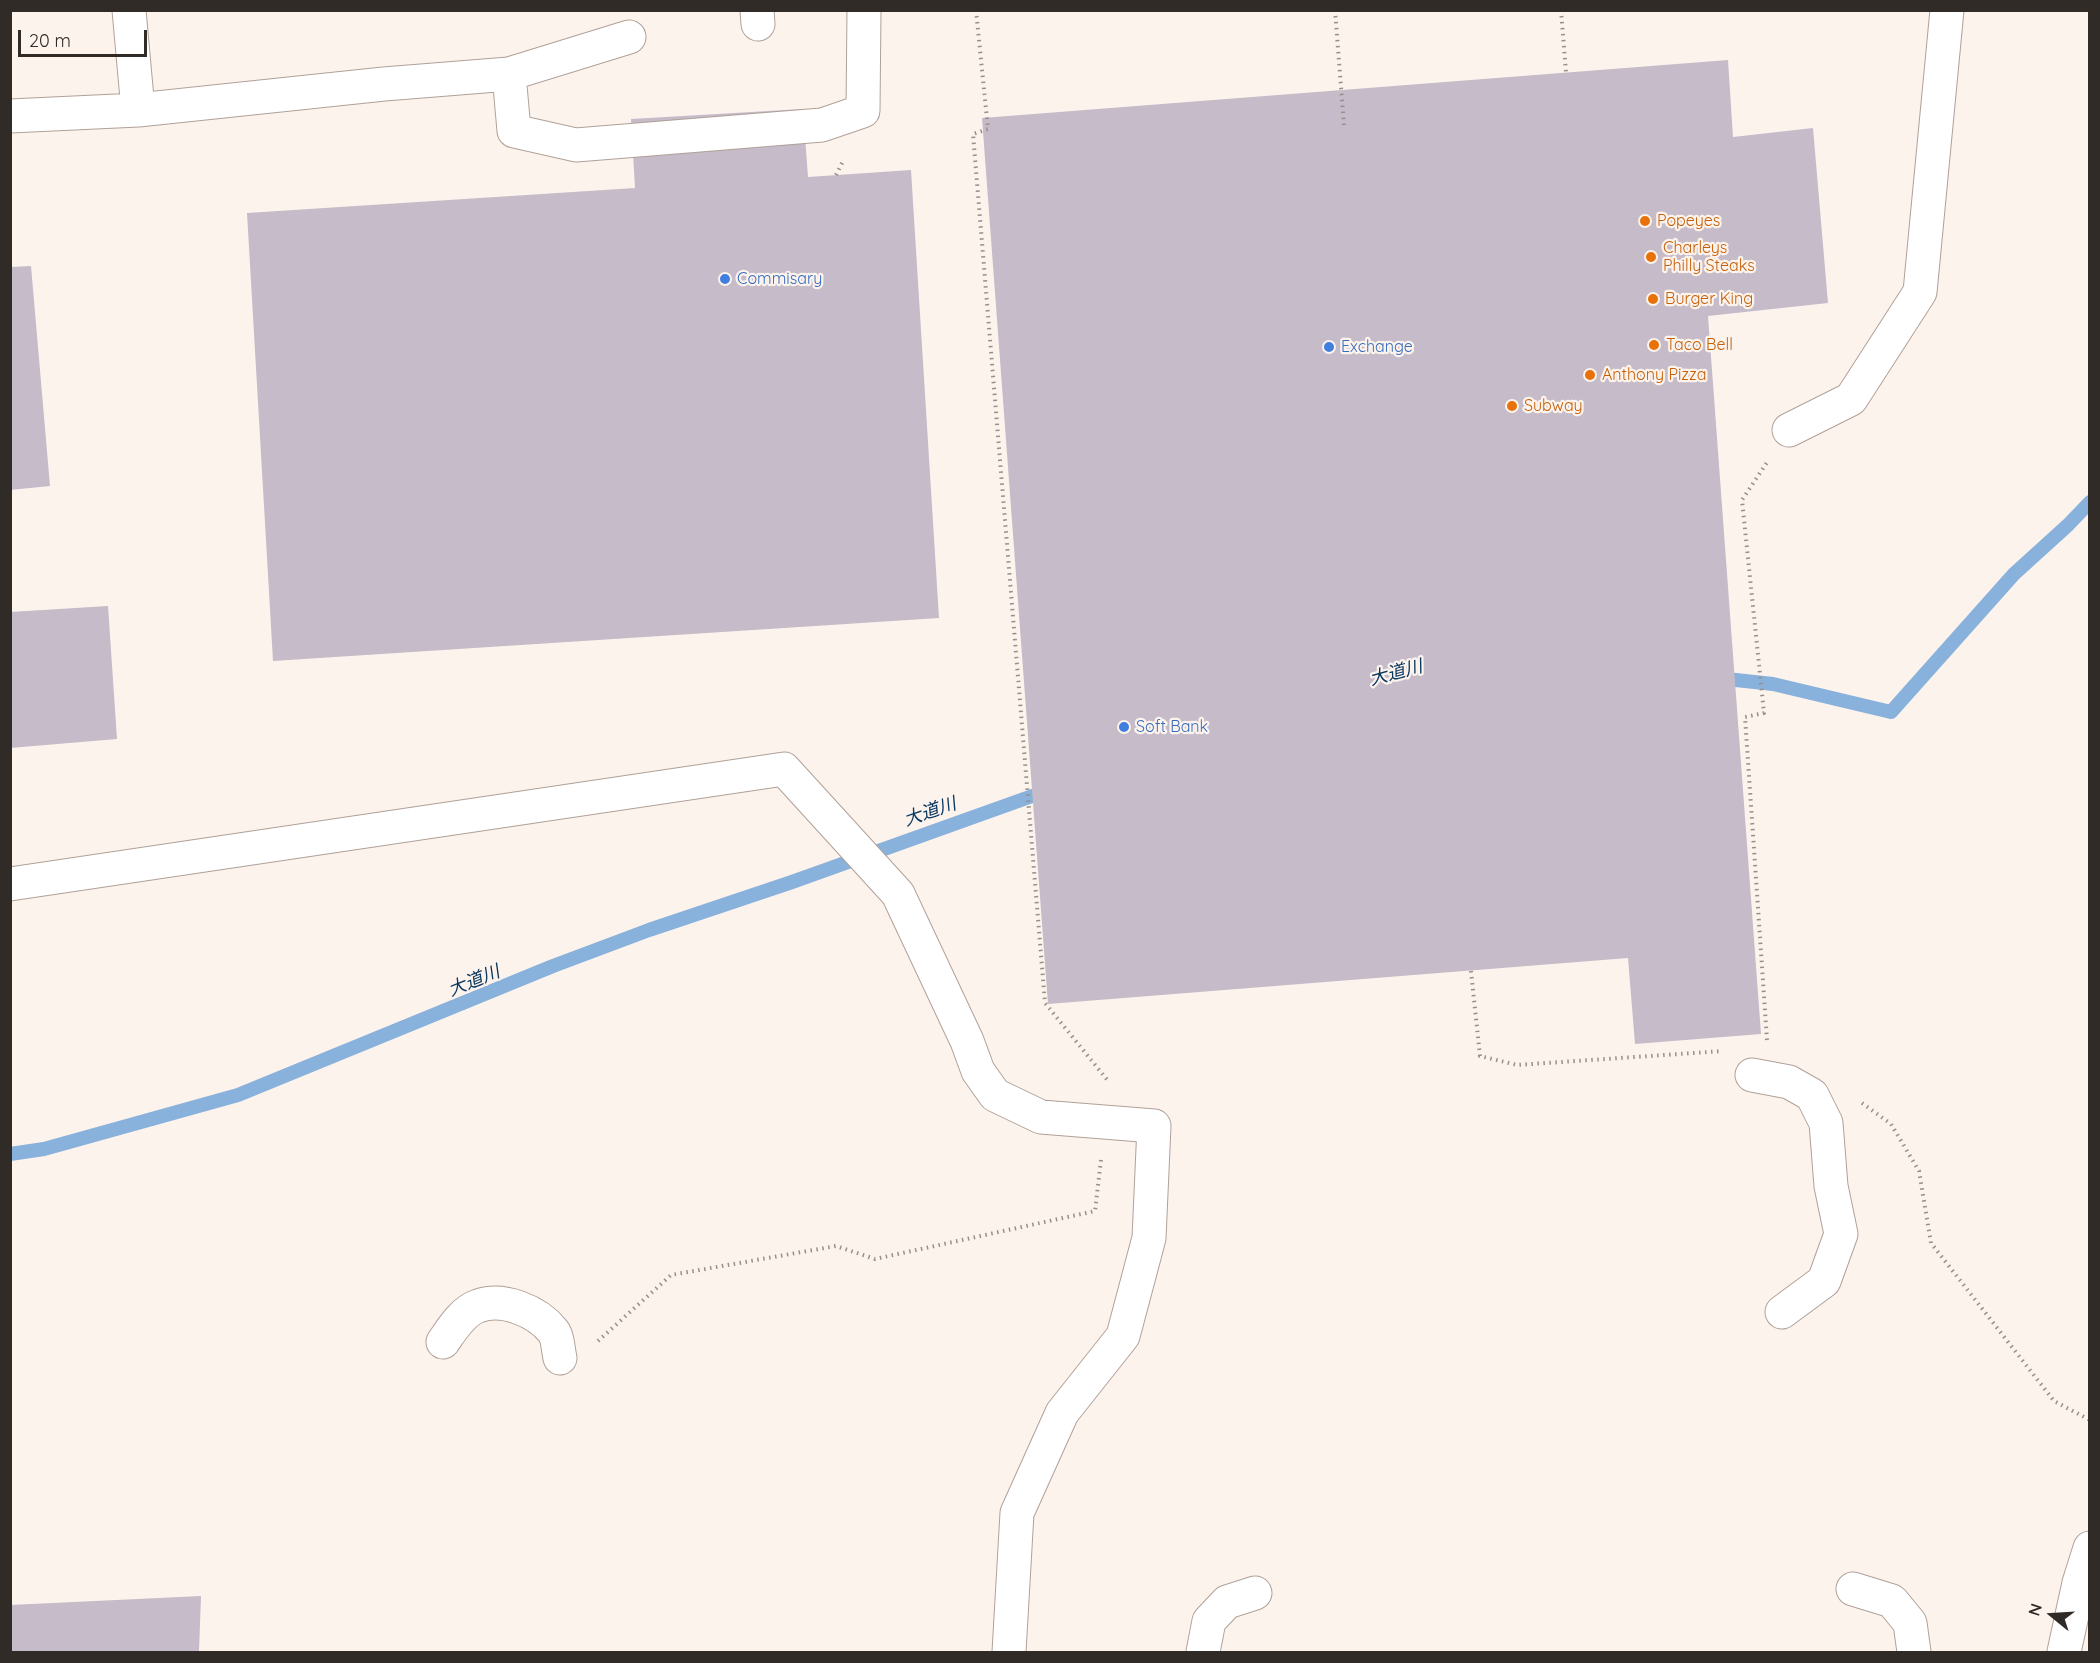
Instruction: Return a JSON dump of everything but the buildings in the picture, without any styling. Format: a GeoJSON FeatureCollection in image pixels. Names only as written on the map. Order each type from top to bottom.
{"type":"FeatureCollection","features":[{"type":"Feature","properties":{"kind":"street"},"geometry":{"type":"LineString","coordinates":[[129,10],[138,110]]}},
{"type":"Feature","properties":{"kind":"street"},"geometry":{"type":"LineString","coordinates":[[509,74],[514,131],[576,145],[822,125],[863,111],[864,10]]}},
{"type":"Feature","properties":{"kind":"street"},"geometry":{"type":"LineString","coordinates":[[1789,430],[1851,399],[1920,292],[1947,10]]}},
{"type":"Feature","properties":{"kind":"street"},"geometry":{"type":"LineString","coordinates":[[10,116],[138,110],[384,84],[509,74],[629,38]]}},
{"type":"Feature","properties":{"kind":"street"},"geometry":{"type":"LineString","coordinates":[[10,884],[783,769],[898,894],[967,1041],[978,1071],[995,1095],[1041,1117],[1154,1126],[1149,1238],[1123,1336],[1062,1413],[1017,1513],[1009,1653]]}},
{"type":"Feature","properties":{"kind":"street"},"geometry":{"type":"LineString","coordinates":[[1761,1077],[1789,1082],[1812,1095],[1826,1123],[1831,1186],[1841,1234],[1824,1281],[1782,1312]]}},
{"type":"Feature","properties":{"kind":"street"},"geometry":{"type":"LineString","coordinates":[[443,1342],[459,1320],[477,1306],[499,1302],[532,1313],[554,1332],[560,1358]]}},
{"type":"Feature","properties":{"kind":"street"},"geometry":{"type":"LineString","coordinates":[[2064,1653],[2079,1583],[2090,1548]]}},
{"type":"Feature","properties":{"kind":"street"},"geometry":{"type":"LineString","coordinates":[[1853,1589],[1892,1601],[1910,1623],[1914,1653]]}},
{"type":"Feature","properties":{"kind":"street"},"geometry":{"type":"LineString","coordinates":[[1203,1653],[1209,1622],[1227,1602],[1255,1593]]}},
{"type":"Feature","properties":{"kind":"path"},"geometry":{"type":"LineString","coordinates":[[594,1345],[670,1275],[836,1246],[875,1259],[1095,1211],[1111,1083],[1045,1003],[973,134],[988,129],[976,10]]}},
{"type":"Feature","properties":{"kind":"path"},"geometry":{"type":"LineString","coordinates":[[1335,10],[1344,125]]}},
{"type":"Feature","properties":{"kind":"path"},"geometry":{"type":"LineString","coordinates":[[1561,10],[1566,72]]}},
{"type":"Feature","properties":{"kind":"path"},"geometry":{"type":"LineString","coordinates":[[1761,1077],[1745,717],[1764,713],[1742,500],[1789,430]]}},
{"type":"Feature","properties":{"kind":"waterway"},"geometry":{"type":"LineString","coordinates":[[1717,678],[1773,684],[1891,712],[2014,574],[2090,502]]}},
{"type":"Feature","properties":{"kind":"waterway","name":"大道川"},"geometry":{"type":"LineString","coordinates":[[10,1154],[44,1149],[238,1095],[553,966],[649,930],[792,882],[1049,790]]}},
{"type":"Feature","properties":{"kind":"place","name":"Popeyes"},"geometry":{"type":"Point","coordinates":[1645,221]}},
{"type":"Feature","properties":{"kind":"place","name":"Charleys Philly Steaks"},"geometry":{"type":"Point","coordinates":[1651,257]}},
{"type":"Feature","properties":{"kind":"place","name":"Commisary"},"geometry":{"type":"Point","coordinates":[725,279]}},
{"type":"Feature","properties":{"kind":"place","name":"Burger King"},"geometry":{"type":"Point","coordinates":[1653,299]}},
{"type":"Feature","properties":{"kind":"place","name":"Taco Bell"},"geometry":{"type":"Point","coordinates":[1654,345]}},
{"type":"Feature","properties":{"kind":"place","name":"Exchange"},"geometry":{"type":"Point","coordinates":[1329,347]}},
{"type":"Feature","properties":{"kind":"place","name":"Anthony Pizza"},"geometry":{"type":"Point","coordinates":[1590,375]}},
{"type":"Feature","properties":{"kind":"place","name":"Subway"},"geometry":{"type":"Point","coordinates":[1512,406]}},
{"type":"Feature","properties":{"kind":"place","name":"Soft Bank"},"geometry":{"type":"Point","coordinates":[1124,727]}}]}
